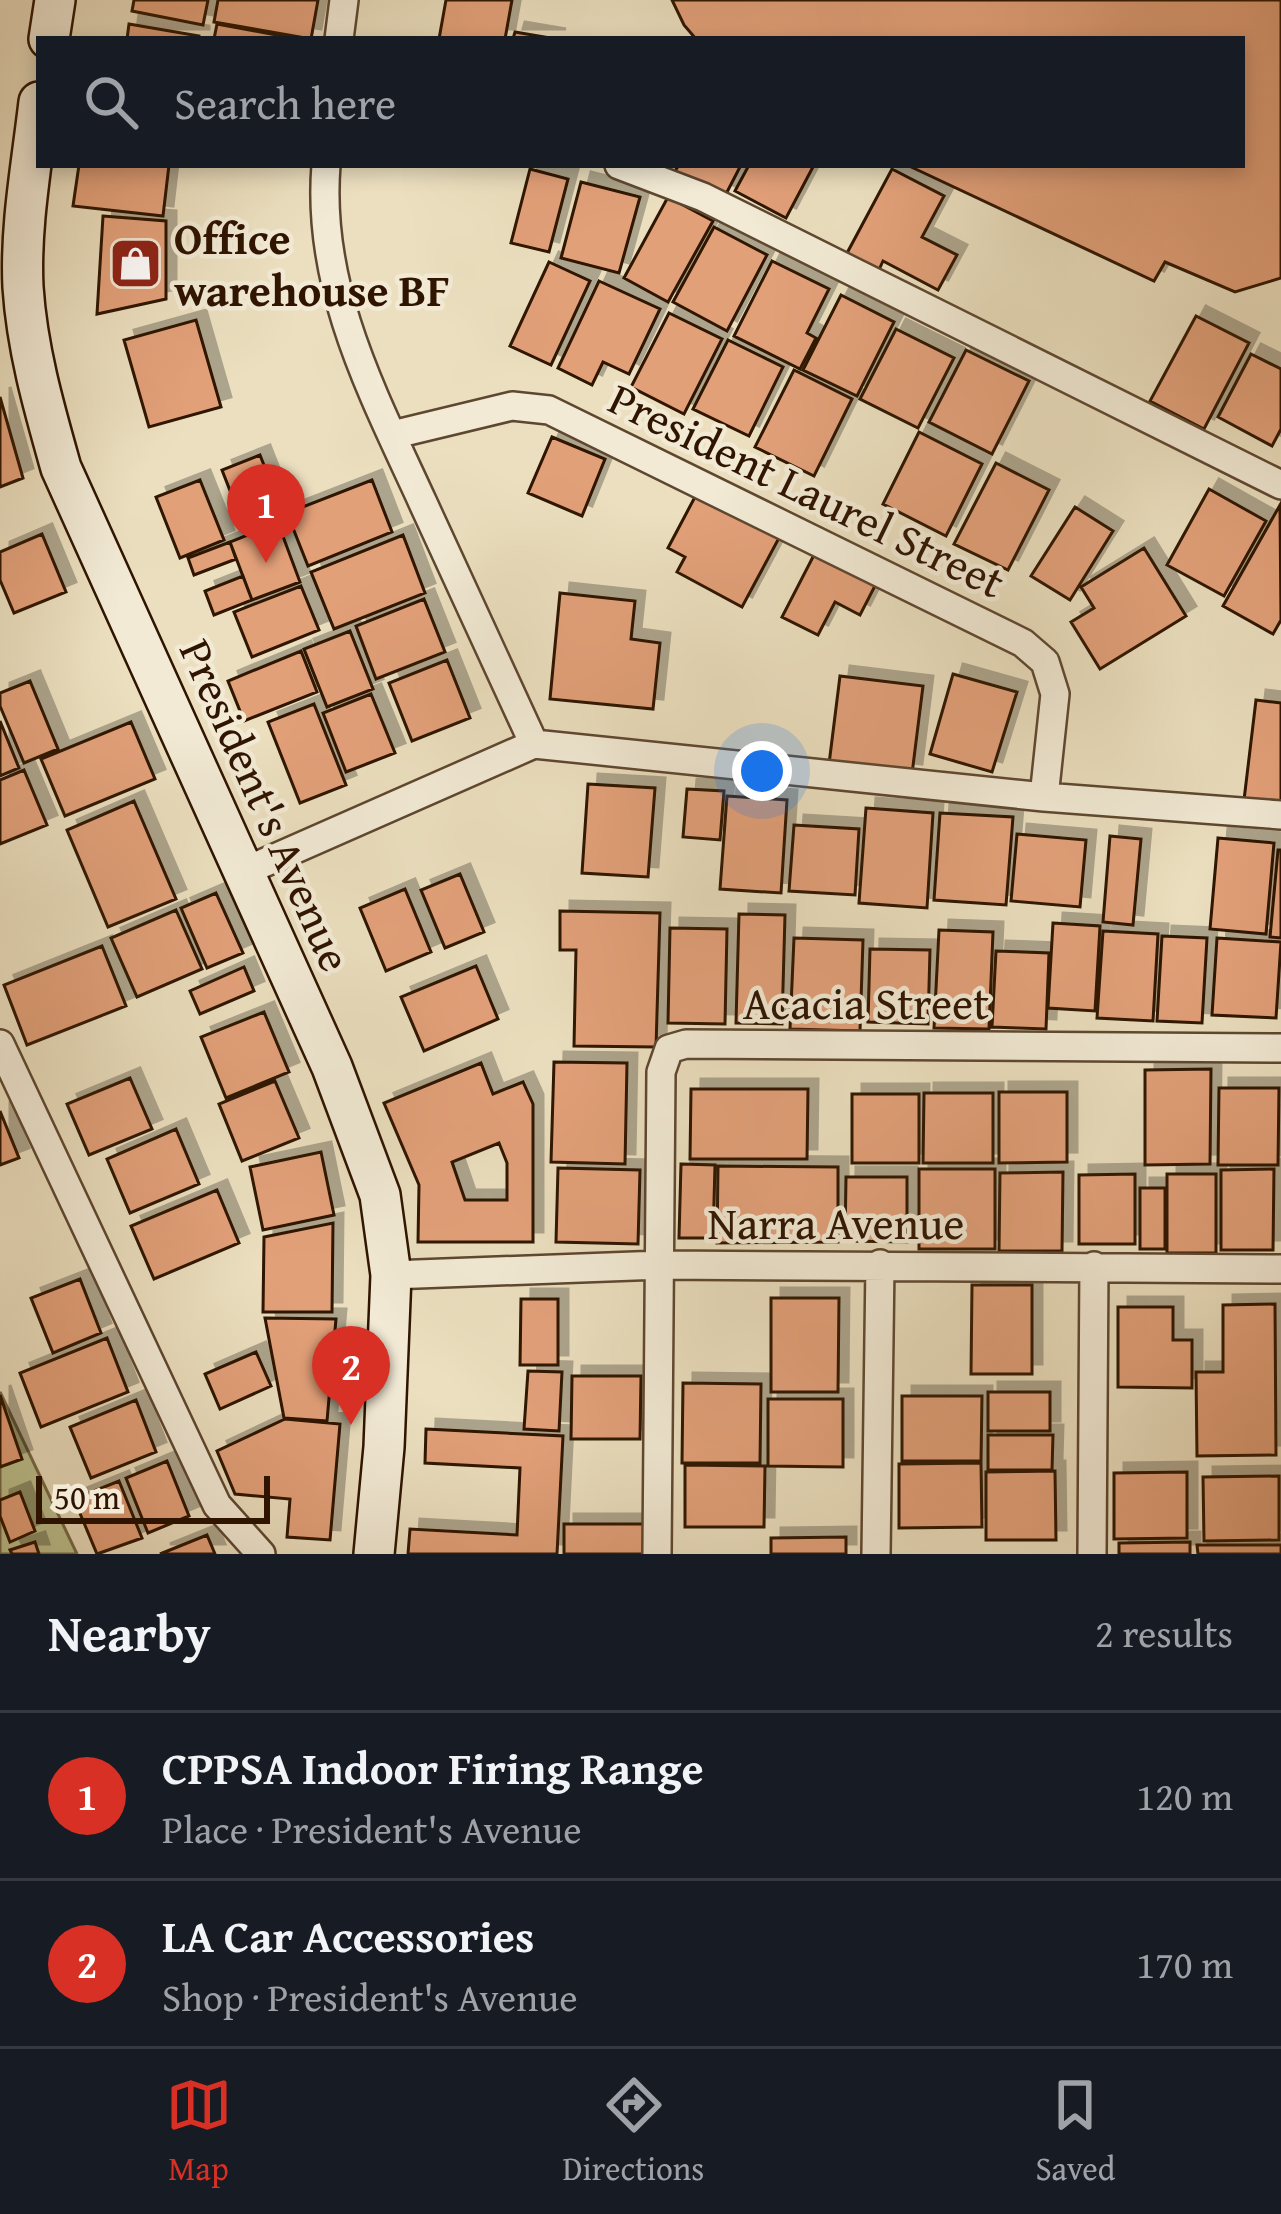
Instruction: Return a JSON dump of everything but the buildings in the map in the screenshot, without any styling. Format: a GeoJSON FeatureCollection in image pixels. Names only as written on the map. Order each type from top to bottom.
{"type":"FeatureCollection","features":[{"type":"Feature","properties":{"kind":"street"},"geometry":{"type":"LineString","coordinates":[[50,36],[56,0]]}},
{"type":"Feature","properties":{"kind":"street"},"geometry":{"type":"LineString","coordinates":[[339,36],[344,0]]}},
{"type":"Feature","properties":{"kind":"street","name":"President's Avenue"},"geometry":{"type":"LineString","coordinates":[[36,126],[23,286],[34,374],[61,468],[357,1129],[380,1196],[391,1275],[374,1554]]}},
{"type":"Feature","properties":{"kind":"street"},"geometry":{"type":"LineString","coordinates":[[326,168],[326,251],[339,308],[534,744]]}},
{"type":"Feature","properties":{"kind":"street"},"geometry":{"type":"LineString","coordinates":[[627,168],[703,197],[1281,484]]}},
{"type":"Feature","properties":{"kind":"street","name":"President Laurel Street"},"geometry":{"type":"LineString","coordinates":[[392,435],[512,406],[549,410],[1023,643],[1045,662],[1055,694],[1044,797]]}},
{"type":"Feature","properties":{"kind":"street"},"geometry":{"type":"LineString","coordinates":[[244,872],[534,744],[1044,797],[1281,815]]}},
{"type":"Feature","properties":{"kind":"street"},"geometry":{"type":"LineString","coordinates":[[0,1044],[217,1505],[261,1554]]}},
{"type":"Feature","properties":{"kind":"street","name":"Acacia Street"},"geometry":{"type":"LineString","coordinates":[[661,1264],[661,1072],[669,1048],[686,1044],[1281,1048]]}},
{"type":"Feature","properties":{"kind":"street"},"geometry":{"type":"LineString","coordinates":[[657,1554],[661,1264]]}},
{"type":"Feature","properties":{"kind":"street","name":"Narra Avenue"},"geometry":{"type":"LineString","coordinates":[[391,1275],[661,1264],[1281,1269]]}},
{"type":"Feature","properties":{"kind":"street"},"geometry":{"type":"LineString","coordinates":[[876,1554],[880,1264]]}},
{"type":"Feature","properties":{"kind":"street"},"geometry":{"type":"LineString","coordinates":[[1092,1554],[1094,1266]]}},
{"type":"Feature","properties":{"kind":"green space"},"geometry":{"type":"Polygon","coordinates":[[[0,1392],[77,1554],[0,1554],[0,1392]]]}},
{"type":"Feature","properties":{"kind":"place","name":"Office warehouse BF"},"geometry":{"type":"Point","coordinates":[135,264]}},
{"type":"Feature","properties":{"kind":"place","name":"CPPSA Indoor Firing Range"},"geometry":{"type":"Point","coordinates":[266,563]}},
{"type":"Feature","properties":{"kind":"place","name":"LA Car Accessories"},"geometry":{"type":"Point","coordinates":[351,1425]}}]}
